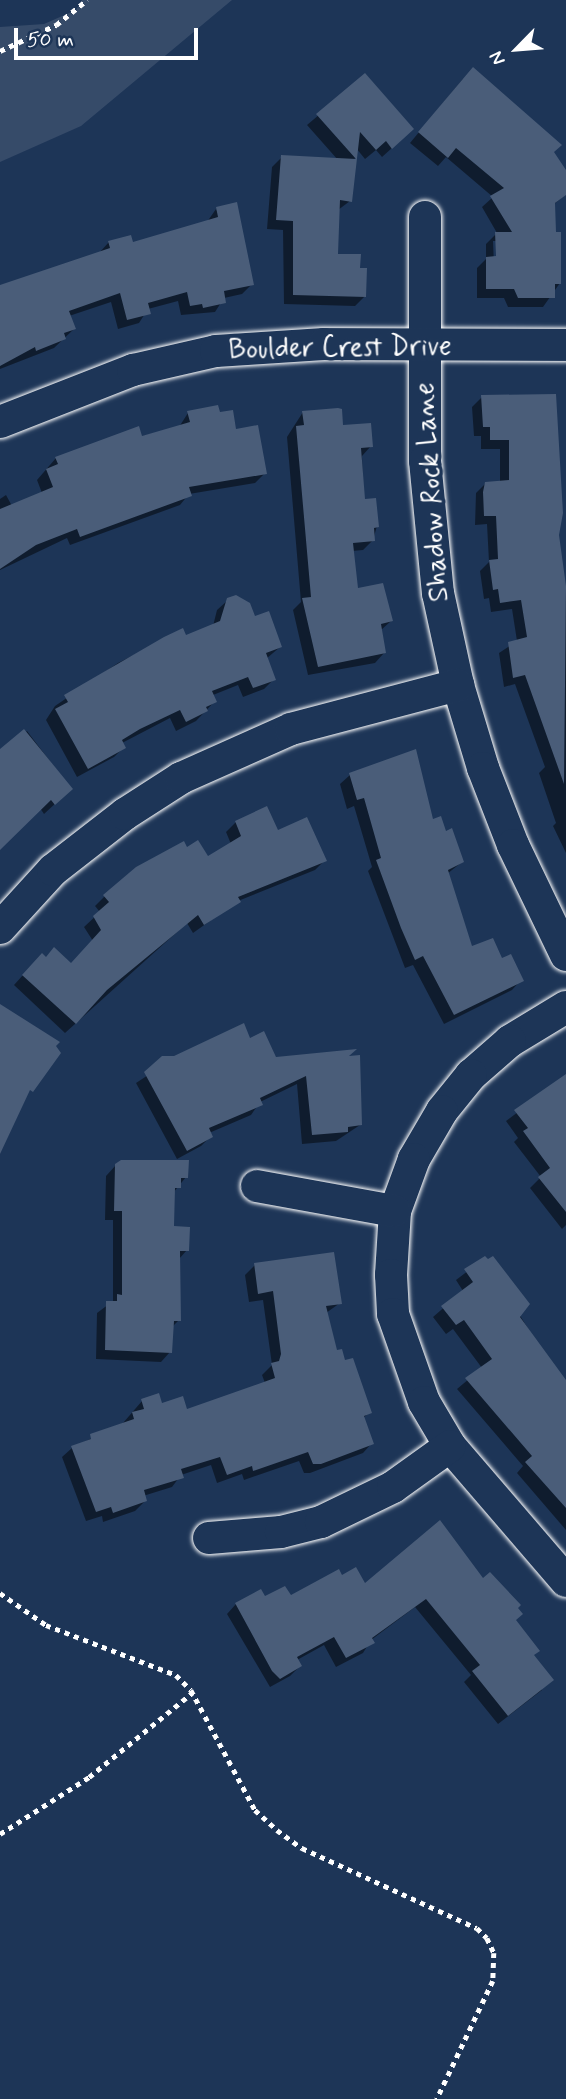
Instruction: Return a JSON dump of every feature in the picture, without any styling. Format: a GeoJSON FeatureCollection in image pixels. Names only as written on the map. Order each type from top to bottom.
{"type":"FeatureCollection","features":[{"type":"Feature","properties":{"kind":"street","name":"Shadow Rock Lane"},"geometry":{"type":"LineString","coordinates":[[425,216],[424,346],[430,522],[438,593],[458,685],[513,845],[566,955]]}},
{"type":"Feature","properties":{"kind":"street","name":"Boulder Crest Drive"},"geometry":{"type":"LineString","coordinates":[[0,422],[133,370],[216,351],[324,344],[566,345]]}},
{"type":"Feature","properties":{"kind":"street"},"geometry":{"type":"LineString","coordinates":[[0,928],[53,870],[125,814],[181,778],[291,729],[458,685]]}},
{"type":"Feature","properties":{"kind":"street"},"geometry":{"type":"LineString","coordinates":[[566,1007],[510,1041],[471,1074],[442,1111],[414,1159],[395,1211],[393,1314],[424,1402],[450,1446],[566,1581]]}},
{"type":"Feature","properties":{"kind":"street"},"geometry":{"type":"LineString","coordinates":[[257,1186],[395,1211]]}},
{"type":"Feature","properties":{"kind":"street"},"geometry":{"type":"LineString","coordinates":[[209,1538],[281,1532],[321,1522],[393,1487],[450,1446]]}},
{"type":"Feature","properties":{"kind":"path"},"geometry":{"type":"LineString","coordinates":[[0,51],[56,25],[87,0]]}},
{"type":"Feature","properties":{"kind":"path"},"geometry":{"type":"LineString","coordinates":[[0,1593],[46,1625],[176,1675],[192,1693],[255,1810],[277,1830],[302,1848],[477,1928],[487,1938],[494,1953],[493,1981],[437,2099]]}},
{"type":"Feature","properties":{"kind":"path"},"geometry":{"type":"LineString","coordinates":[[0,1834],[89,1777],[192,1693]]}},
{"type":"Feature","properties":{"kind":"shaded area"},"geometry":{"type":"Polygon","coordinates":[[[82,0],[232,0],[81,126],[0,162],[0,27],[44,24],[76,10],[82,0]]]}},
{"type":"Feature","properties":{"kind":"building"},"geometry":{"type":"Polygon","coordinates":[[[473,67],[562,145],[554,152],[566,170],[566,195],[555,203],[556,232],[561,232],[561,284],[555,284],[555,298],[518,298],[514,289],[486,289],[486,257],[496,256],[495,232],[512,232],[490,196],[504,188],[456,148],[448,158],[418,132],[473,67]]]}},
{"type":"Feature","properties":{"kind":"building"},"geometry":{"type":"Polygon","coordinates":[[[365,73],[414,129],[392,149],[386,141],[376,150],[360,132],[352,202],[340,200],[338,254],[361,254],[360,268],[367,268],[366,297],[293,295],[293,221],[276,220],[281,155],[356,159],[316,114],[365,73]]]}},
{"type":"Feature","properties":{"kind":"building"},"geometry":{"type":"Polygon","coordinates":[[[237,202],[254,285],[224,291],[226,303],[203,308],[202,304],[190,306],[187,292],[148,303],[151,314],[127,320],[120,293],[69,311],[76,329],[64,333],[66,339],[36,351],[35,347],[0,366],[0,285],[110,248],[108,241],[131,235],[133,242],[218,217],[216,207],[237,202]]]}},
{"type":"Feature","properties":{"kind":"building"},"geometry":{"type":"Polygon","coordinates":[[[556,394],[563,513],[559,535],[566,586],[564,784],[525,675],[513,678],[508,642],[527,637],[521,600],[500,603],[498,589],[493,590],[489,560],[498,559],[496,516],[484,516],[483,492],[485,482],[509,480],[509,440],[490,440],[490,427],[483,427],[481,395],[556,394]]]}},
{"type":"Feature","properties":{"kind":"building"},"geometry":{"type":"Polygon","coordinates":[[[218,405],[220,412],[233,410],[236,429],[258,425],[267,474],[189,487],[192,496],[80,537],[77,529],[36,545],[0,569],[0,509],[53,487],[46,469],[58,464],[55,457],[139,426],[142,436],[190,422],[187,411],[218,405]]]}},
{"type":"Feature","properties":{"kind":"building"},"geometry":{"type":"Polygon","coordinates":[[[342,409],[343,425],[371,423],[373,447],[361,448],[365,499],[376,498],[379,527],[374,528],[375,541],[353,543],[358,588],[383,583],[393,621],[381,624],[386,653],[318,667],[302,598],[311,597],[296,426],[304,425],[302,411],[342,409]]]}},
{"type":"Feature","properties":{"kind":"building"},"geometry":{"type":"Polygon","coordinates":[[[236,595],[250,603],[255,616],[269,611],[282,647],[266,653],[276,680],[253,688],[248,677],[212,691],[217,702],[206,707],[208,711],[186,722],[180,710],[140,729],[122,740],[126,748],[88,769],[55,709],[68,702],[64,695],[164,637],[183,628],[186,635],[220,621],[227,598],[236,595]]]}},
{"type":"Feature","properties":{"kind":"building"},"geometry":{"type":"Polygon","coordinates":[[[24,729],[73,789],[55,805],[51,800],[0,850],[0,749],[24,729]]]}},
{"type":"Feature","properties":{"kind":"building"},"geometry":{"type":"Polygon","coordinates":[[[416,749],[433,819],[441,816],[446,831],[452,828],[464,862],[448,870],[472,946],[493,938],[502,958],[511,954],[524,981],[454,1015],[423,956],[415,960],[401,928],[376,860],[381,858],[364,798],[357,800],[349,773],[416,749]]]}},
{"type":"Feature","properties":{"kind":"building"},"geometry":{"type":"Polygon","coordinates":[[[267,806],[278,830],[307,817],[327,861],[238,897],[241,902],[204,925],[198,915],[107,990],[76,1024],[22,975],[42,953],[46,957],[54,947],[71,963],[101,930],[93,916],[109,902],[103,895],[136,867],[184,841],[187,847],[198,840],[208,856],[241,836],[235,821],[267,806]]]}},
{"type":"Feature","properties":{"kind":"building"},"geometry":{"type":"Polygon","coordinates":[[[0,1004],[60,1042],[56,1046],[61,1053],[33,1092],[30,1090],[0,1154],[0,1004]]]}},
{"type":"Feature","properties":{"kind":"building"},"geometry":{"type":"Polygon","coordinates":[[[244,1023],[250,1038],[264,1031],[276,1057],[357,1049],[349,1056],[360,1055],[362,1125],[348,1127],[348,1132],[312,1135],[306,1076],[260,1098],[263,1105],[209,1128],[213,1137],[187,1151],[144,1072],[162,1056],[174,1056],[244,1023]]]}},
{"type":"Feature","properties":{"kind":"building"},"geometry":{"type":"Polygon","coordinates":[[[566,1074],[566,1212],[538,1177],[550,1168],[523,1131],[528,1128],[514,1110],[566,1074]]]}},
{"type":"Feature","properties":{"kind":"building"},"geometry":{"type":"Polygon","coordinates":[[[121,1160],[189,1160],[188,1178],[181,1178],[181,1188],[175,1188],[174,1226],[190,1227],[189,1251],[180,1251],[181,1321],[174,1321],[172,1353],[105,1350],[106,1301],[117,1301],[117,1294],[122,1295],[122,1211],[114,1211],[115,1164],[121,1160]]]}},
{"type":"Feature","properties":{"kind":"building"},"geometry":{"type":"Polygon","coordinates":[[[334,1252],[342,1304],[326,1306],[337,1350],[342,1349],[345,1360],[353,1358],[372,1413],[364,1416],[374,1444],[321,1464],[313,1464],[308,1452],[253,1471],[252,1466],[227,1475],[220,1457],[181,1469],[184,1478],[144,1490],[147,1501],[113,1513],[111,1507],[96,1512],[71,1446],[91,1439],[90,1434],[134,1419],[132,1412],[144,1409],[141,1399],[159,1393],[162,1403],[183,1396],[187,1409],[275,1378],[271,1363],[279,1361],[281,1354],[273,1291],[258,1294],[254,1263],[334,1252]]]}},
{"type":"Feature","properties":{"kind":"building"},"geometry":{"type":"Polygon","coordinates":[[[485,1256],[488,1259],[493,1256],[530,1304],[520,1317],[566,1380],[566,1508],[525,1462],[532,1456],[465,1378],[492,1359],[464,1320],[456,1325],[441,1306],[473,1282],[464,1269],[485,1256]]]}},
{"type":"Feature","properties":{"kind":"building"},"geometry":{"type":"Polygon","coordinates":[[[440,1520],[483,1578],[490,1572],[521,1605],[518,1608],[523,1614],[516,1620],[540,1651],[534,1655],[554,1680],[508,1716],[472,1671],[480,1665],[426,1599],[372,1638],[375,1643],[346,1658],[334,1637],[297,1657],[302,1666],[280,1679],[272,1671],[235,1603],[261,1589],[265,1596],[285,1586],[291,1595],[339,1569],[342,1575],[356,1567],[365,1583],[440,1520]]]}}]}
